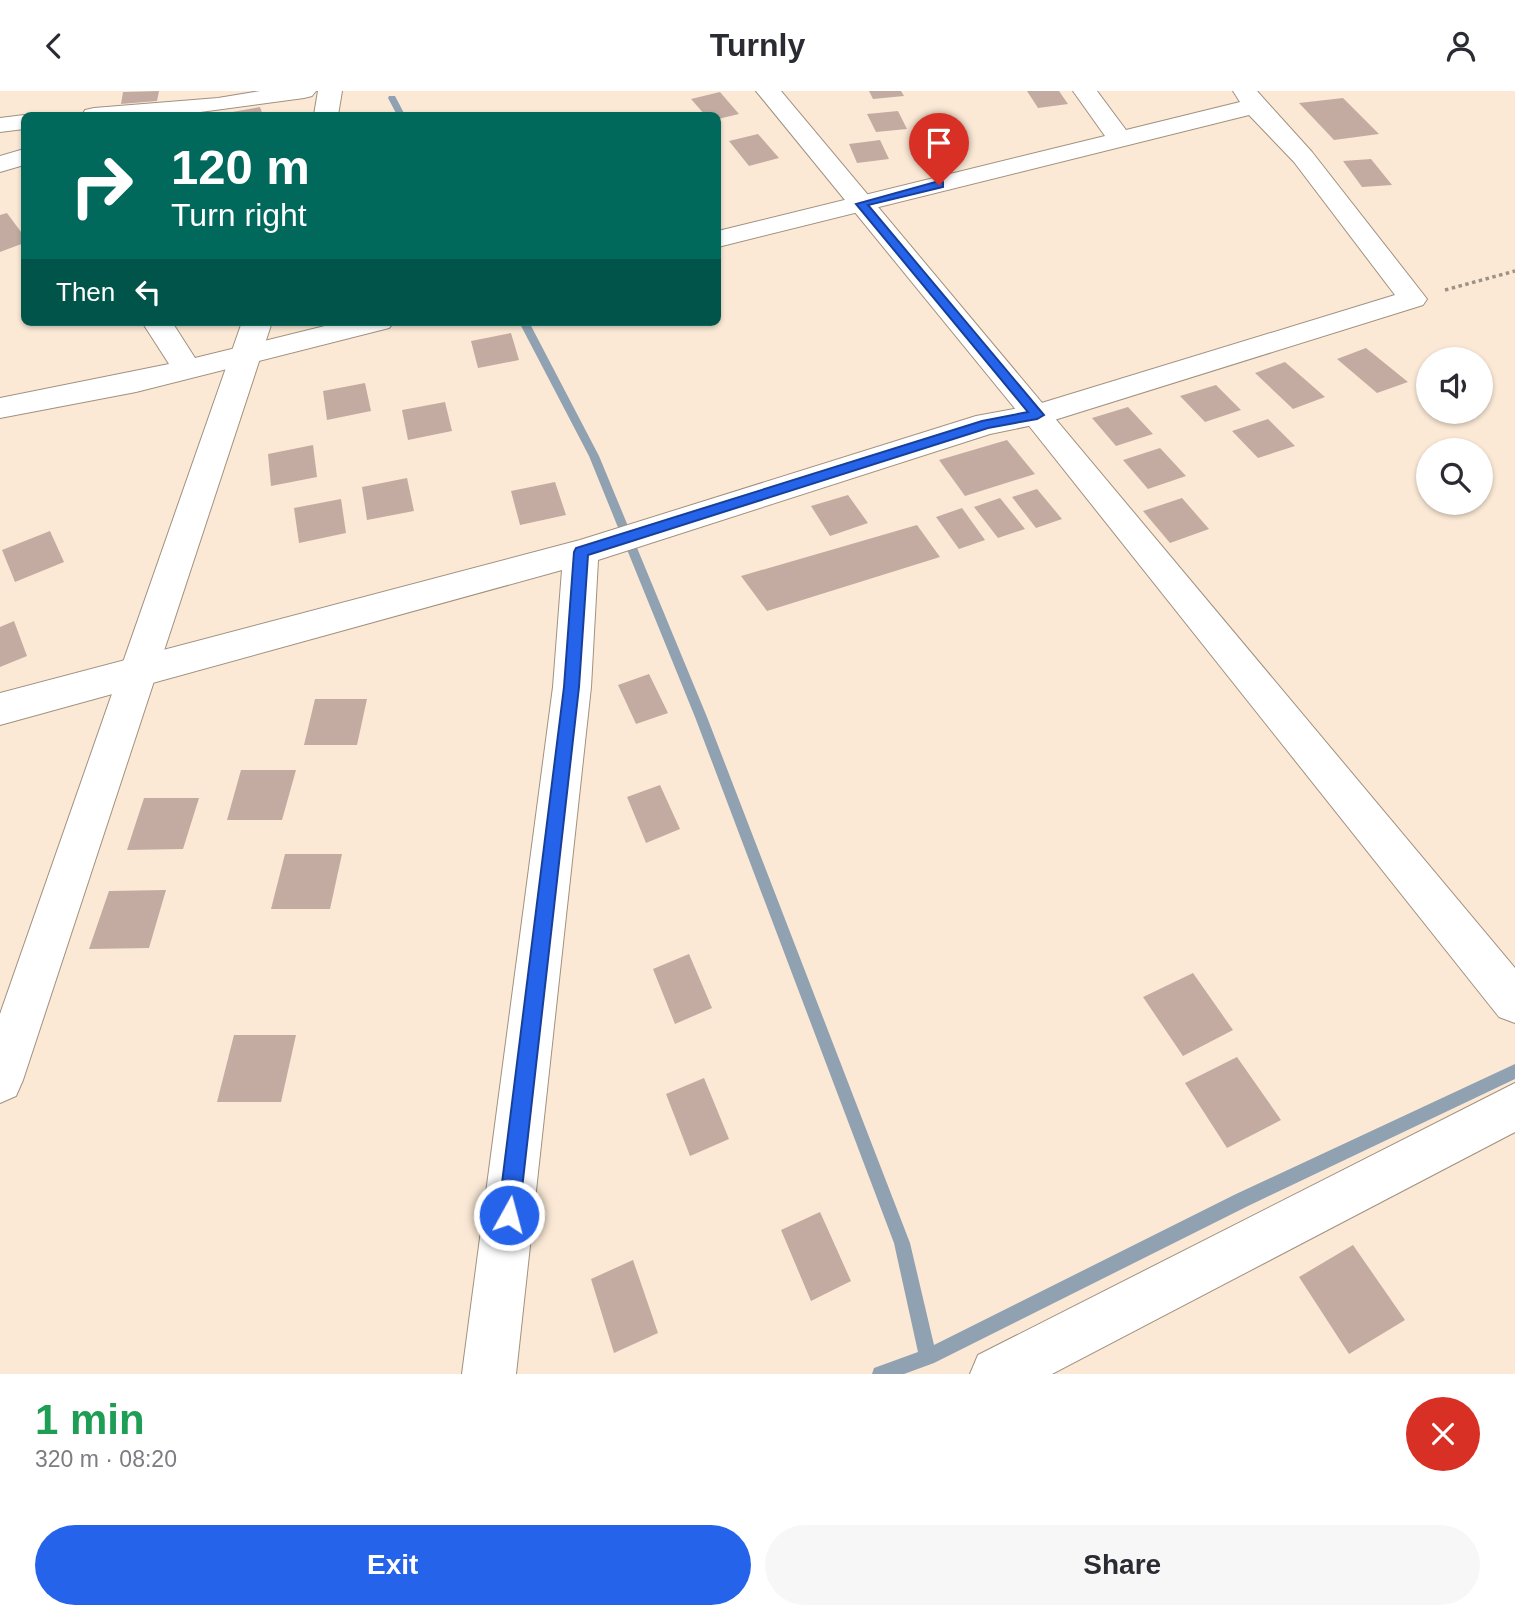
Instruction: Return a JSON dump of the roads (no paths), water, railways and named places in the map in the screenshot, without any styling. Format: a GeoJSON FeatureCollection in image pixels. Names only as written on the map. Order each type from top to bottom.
{"type":"FeatureCollection","features":[{"type":"Feature","properties":{"kind":"street"},"geometry":{"type":"LineString","coordinates":[[131,112],[218,105],[304,91]]}},
{"type":"Feature","properties":{"kind":"street"},"geometry":{"type":"LineString","coordinates":[[326,112],[330,91]]}},
{"type":"Feature","properties":{"kind":"street"},"geometry":{"type":"LineString","coordinates":[[768,91],[1037,415],[1515,1002]]}},
{"type":"Feature","properties":{"kind":"street"},"geometry":{"type":"LineString","coordinates":[[1085,91],[1121,141]]}},
{"type":"Feature","properties":{"kind":"street"},"geometry":{"type":"LineString","coordinates":[[0,709],[610,543],[987,424],[1037,415],[1413,299],[1303,157],[1249,99],[1121,141],[721,238]]}},
{"type":"Feature","properties":{"kind":"street"},"geometry":{"type":"LineString","coordinates":[[0,125],[21,122]]}},
{"type":"Feature","properties":{"kind":"street"},"geometry":{"type":"LineString","coordinates":[[0,165],[21,158]]}},
{"type":"Feature","properties":{"kind":"street"},"geometry":{"type":"LineString","coordinates":[[160,326],[187,369]]}},
{"type":"Feature","properties":{"kind":"street"},"geometry":{"type":"LineString","coordinates":[[0,1080],[256,326]]}},
{"type":"Feature","properties":{"kind":"street"},"geometry":{"type":"LineString","coordinates":[[0,408],[187,369],[363,326]]}},
{"type":"Feature","properties":{"kind":"street"},"geometry":{"type":"LineString","coordinates":[[489,1374],[570,700],[610,543]]}},
{"type":"Feature","properties":{"kind":"street"},"geometry":{"type":"LineString","coordinates":[[997,1374],[1515,1107]]}},
{"type":"Feature","properties":{"kind":"waterway"},"geometry":{"type":"LineString","coordinates":[[392,98],[399,112]]}},
{"type":"Feature","properties":{"kind":"waterway"},"geometry":{"type":"LineString","coordinates":[[526,326],[594,456],[701,717],[902,1243],[928,1357]]}},
{"type":"Feature","properties":{"kind":"waterway"},"geometry":{"type":"LineString","coordinates":[[928,1357],[1242,1200],[1515,1071]]}},
{"type":"Feature","properties":{"kind":"waterway"},"geometry":{"type":"LineString","coordinates":[[880,1374],[928,1357]]}}]}
